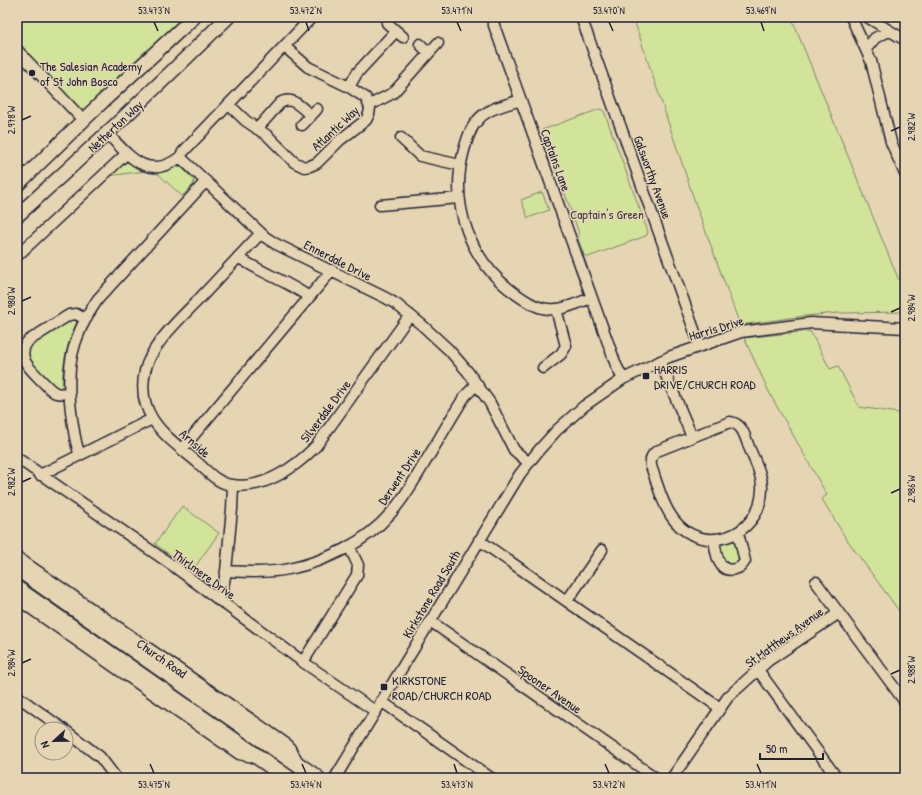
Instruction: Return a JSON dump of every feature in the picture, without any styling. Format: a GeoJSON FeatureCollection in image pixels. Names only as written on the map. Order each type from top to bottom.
{"type":"FeatureCollection","features":[{"type":"Feature","properties":{"kind":"highway","name":"Church Road"},"geometry":{"type":"LineString","coordinates":[[17,568],[253,727],[299,766],[317,778]]}},
{"type":"Feature","properties":{"kind":"highway","name":"Church Road"},"geometry":{"type":"LineString","coordinates":[[17,589],[257,758],[288,778]]}},
{"type":"Feature","properties":{"kind":"main road","name":"Netherton Way"},"geometry":{"type":"LineString","coordinates":[[17,185],[83,120],[194,17]]}},
{"type":"Feature","properties":{"kind":"main road","name":"Netherton Way"},"geometry":{"type":"LineString","coordinates":[[17,216],[150,94],[228,17]]}},
{"type":"Feature","properties":{"kind":"street"},"geometry":{"type":"LineString","coordinates":[[107,133],[126,154],[138,163],[151,167],[167,165],[180,157],[182,152],[229,105],[312,17]]}},
{"type":"Feature","properties":{"kind":"street","name":"Captains Lane"},"geometry":{"type":"LineString","coordinates":[[491,17],[616,365],[623,379]]}},
{"type":"Feature","properties":{"kind":"street","name":"Galsworthy Avenue"},"geometry":{"type":"LineString","coordinates":[[581,17],[700,346]]}},
{"type":"Feature","properties":{"kind":"street"},"geometry":{"type":"LineString","coordinates":[[851,17],[872,66],[891,142],[905,174]]}},
{"type":"Feature","properties":{"kind":"street"},"geometry":{"type":"LineString","coordinates":[[867,17],[905,40]]}},
{"type":"Feature","properties":{"kind":"street"},"geometry":{"type":"LineString","coordinates":[[349,87],[356,73],[400,34],[387,23]]}},
{"type":"Feature","properties":{"kind":"street"},"geometry":{"type":"LineString","coordinates":[[866,49],[875,38],[889,31]]}},
{"type":"Feature","properties":{"kind":"street"},"geometry":{"type":"LineString","coordinates":[[370,105],[393,93],[438,43]]}},
{"type":"Feature","properties":{"kind":"street"},"geometry":{"type":"LineString","coordinates":[[420,44],[430,53]]}},
{"type":"Feature","properties":{"kind":"street","name":"Atlantic Way"},"geometry":{"type":"LineString","coordinates":[[229,105],[246,121],[273,141],[297,164],[304,167],[316,163],[345,135],[366,120],[369,114],[370,105],[363,95],[308,66],[284,46]]}},
{"type":"Feature","properties":{"kind":"street"},"geometry":{"type":"LineString","coordinates":[[17,50],[83,120]]}},
{"type":"Feature","properties":{"kind":"street"},"geometry":{"type":"LineString","coordinates":[[258,129],[280,103],[287,100],[314,112],[302,125]]}},
{"type":"Feature","properties":{"kind":"street"},"geometry":{"type":"LineString","coordinates":[[520,100],[482,115],[477,120],[466,141],[460,165],[459,179],[459,198],[462,217],[479,256],[490,271],[506,287],[526,301],[540,308],[556,309],[592,298]]}},
{"type":"Feature","properties":{"kind":"street"},"geometry":{"type":"LineString","coordinates":[[401,138],[420,156],[460,165]]}},
{"type":"Feature","properties":{"kind":"street"},"geometry":{"type":"LineString","coordinates":[[17,256],[126,154]]}},
{"type":"Feature","properties":{"kind":"street","name":"Ennerdale Drive"},"geometry":{"type":"LineString","coordinates":[[180,157],[261,233],[276,244],[332,270],[386,298],[410,315],[449,350],[477,384],[495,412],[514,450],[529,462]]}},
{"type":"Feature","properties":{"kind":"street"},"geometry":{"type":"LineString","coordinates":[[80,455],[76,444],[68,376],[70,359],[78,333],[98,299],[206,181]]}},
{"type":"Feature","properties":{"kind":"street"},"geometry":{"type":"LineString","coordinates":[[380,205],[459,198]]}},
{"type":"Feature","properties":{"kind":"street"},"geometry":{"type":"LineString","coordinates":[[40,475],[152,419],[143,390],[145,371],[152,354],[173,327],[261,233]]}},
{"type":"Feature","properties":{"kind":"street"},"geometry":{"type":"LineString","coordinates":[[238,257],[251,266],[300,290],[309,297]]}},
{"type":"Feature","properties":{"kind":"street"},"geometry":{"type":"LineString","coordinates":[[182,450],[332,270]]}},
{"type":"Feature","properties":{"kind":"street"},"geometry":{"type":"LineString","coordinates":[[543,368],[561,354],[566,346],[556,309]]}},
{"type":"Feature","properties":{"kind":"street"},"geometry":{"type":"LineString","coordinates":[[69,393],[56,393],[45,384],[27,365],[23,356],[24,348],[28,341],[69,315],[76,314],[85,319]]}},
{"type":"Feature","properties":{"kind":"street","name":"Silverdale Drive"},"geometry":{"type":"LineString","coordinates":[[233,486],[273,478],[297,464],[307,455],[316,446],[410,315]]}},
{"type":"Feature","properties":{"kind":"street","name":"Harris Drive"},"geometry":{"type":"LineString","coordinates":[[558,430],[584,406],[623,379],[660,361],[741,332],[811,323],[905,328]]}},
{"type":"Feature","properties":{"kind":"street"},"geometry":{"type":"LineString","coordinates":[[660,361],[692,437]]}},
{"type":"Feature","properties":{"kind":"street","name":"Derwent Drive"},"geometry":{"type":"LineString","coordinates":[[226,571],[256,572],[289,569],[315,562],[361,539],[377,527],[398,505],[465,396],[477,384]]}},
{"type":"Feature","properties":{"kind":"street","name":"Arnside"},"geometry":{"type":"LineString","coordinates":[[152,419],[160,430],[215,478],[221,482],[233,486]]}},
{"type":"Feature","properties":{"kind":"street"},"geometry":{"type":"LineString","coordinates":[[730,422],[735,422],[741,428],[760,473],[762,489],[760,507],[750,523],[738,533],[714,539],[693,534],[681,527],[668,511],[651,466],[650,460],[654,453],[730,422]]}},
{"type":"Feature","properties":{"kind":"street","name":"Kirkstone Road South"},"geometry":{"type":"LineString","coordinates":[[335,778],[515,481],[529,462],[558,430]]}},
{"type":"Feature","properties":{"kind":"street","name":"Thirlmere Drive"},"geometry":{"type":"LineString","coordinates":[[17,458],[172,565],[303,662],[375,711]]}},
{"type":"Feature","properties":{"kind":"street"},"geometry":{"type":"LineString","coordinates":[[218,600],[222,593],[226,571],[233,486]]}},
{"type":"Feature","properties":{"kind":"street"},"geometry":{"type":"LineString","coordinates":[[714,539],[720,565],[724,569],[730,570],[739,568],[744,562],[738,533]]}},
{"type":"Feature","properties":{"kind":"street"},"geometry":{"type":"LineString","coordinates":[[479,540],[720,708]]}},
{"type":"Feature","properties":{"kind":"street"},"geometry":{"type":"LineString","coordinates":[[303,662],[357,575],[358,565],[349,546]]}},
{"type":"Feature","properties":{"kind":"street"},"geometry":{"type":"LineString","coordinates":[[567,601],[602,550]]}},
{"type":"Feature","properties":{"kind":"street","name":"Church Road"},"geometry":{"type":"LineString","coordinates":[[17,557],[253,727]]}},
{"type":"Feature","properties":{"kind":"street"},"geometry":{"type":"LineString","coordinates":[[816,582],[905,702]]}},
{"type":"Feature","properties":{"kind":"street","name":"Church Road"},"geometry":{"type":"LineString","coordinates":[[17,599],[239,754],[257,758]]}},
{"type":"Feature","properties":{"kind":"street","name":"St Matthews Avenue"},"geometry":{"type":"LineString","coordinates":[[672,778],[728,697],[769,660],[839,613]]}},
{"type":"Feature","properties":{"kind":"street","name":"Spooner Avenue"},"geometry":{"type":"LineString","coordinates":[[430,620],[656,778]]}},
{"type":"Feature","properties":{"kind":"street"},"geometry":{"type":"LineString","coordinates":[[758,670],[837,778]]}},
{"type":"Feature","properties":{"kind":"street"},"geometry":{"type":"LineString","coordinates":[[17,696],[52,721]]}},
{"type":"Feature","properties":{"kind":"street"},"geometry":{"type":"LineString","coordinates":[[381,701],[491,778]]}},
{"type":"Feature","properties":{"kind":"street"},"geometry":{"type":"LineString","coordinates":[[74,738],[100,757],[116,778]]}},
{"type":"Feature","properties":{"kind":"green space"},"geometry":{"type":"Polygon","coordinates":[[[17,17],[187,17],[85,111],[75,106],[17,41],[17,17]]]}},
{"type":"Feature","properties":{"kind":"green space"},"geometry":{"type":"Polygon","coordinates":[[[633,17],[791,17],[905,295],[905,312],[839,313],[804,316],[740,325],[695,202],[633,17]]]}},
{"type":"Feature","properties":{"kind":"green space","name":"Captain's Green"},"geometry":{"type":"Polygon","coordinates":[[[600,109],[604,111],[648,232],[646,236],[588,257],[584,255],[578,239],[579,233],[552,158],[543,145],[542,130],[600,109]]]}},
{"type":"Feature","properties":{"kind":"green space"},"geometry":{"type":"Polygon","coordinates":[[[124,162],[131,163],[146,171],[107,176],[124,162]]]}},
{"type":"Feature","properties":{"kind":"green space"},"geometry":{"type":"Polygon","coordinates":[[[180,166],[194,180],[193,185],[182,196],[157,173],[180,166]]]}},
{"type":"Feature","properties":{"kind":"green space"},"geometry":{"type":"Polygon","coordinates":[[[542,192],[549,210],[528,218],[521,200],[542,192]]]}},
{"type":"Feature","properties":{"kind":"green space"},"geometry":{"type":"Polygon","coordinates":[[[70,317],[78,319],[66,352],[62,387],[57,389],[28,360],[27,349],[31,344],[70,317]]]}},
{"type":"Feature","properties":{"kind":"green space"},"geometry":{"type":"Polygon","coordinates":[[[810,331],[830,369],[838,366],[859,407],[905,414],[905,619],[845,537],[822,499],[827,495],[771,396],[744,338],[810,331]]]}},
{"type":"Feature","properties":{"kind":"green space"},"geometry":{"type":"Polygon","coordinates":[[[182,506],[219,533],[192,571],[155,544],[182,506]]]}},
{"type":"Feature","properties":{"kind":"green space"},"geometry":{"type":"Polygon","coordinates":[[[733,539],[735,540],[741,561],[731,567],[723,563],[719,545],[722,542],[733,539]]]}},
{"type":"Feature","properties":{"kind":"green space"},"geometry":{"type":"Polygon","coordinates":[[[17,573],[197,699],[193,706],[17,584],[17,573]]]}},
{"type":"Feature","properties":{"kind":"place","name":"The Salesian Academy of St John Bosco"},"geometry":{"type":"Point","coordinates":[32,73]}},
{"type":"Feature","properties":{"kind":"place","name":"HARRIS DRIVE/CHURCH ROAD"},"geometry":{"type":"Point","coordinates":[646,376]}},
{"type":"Feature","properties":{"kind":"place","name":"KIRKSTONE ROAD/CHURCH ROAD"},"geometry":{"type":"Point","coordinates":[384,687]}}]}
